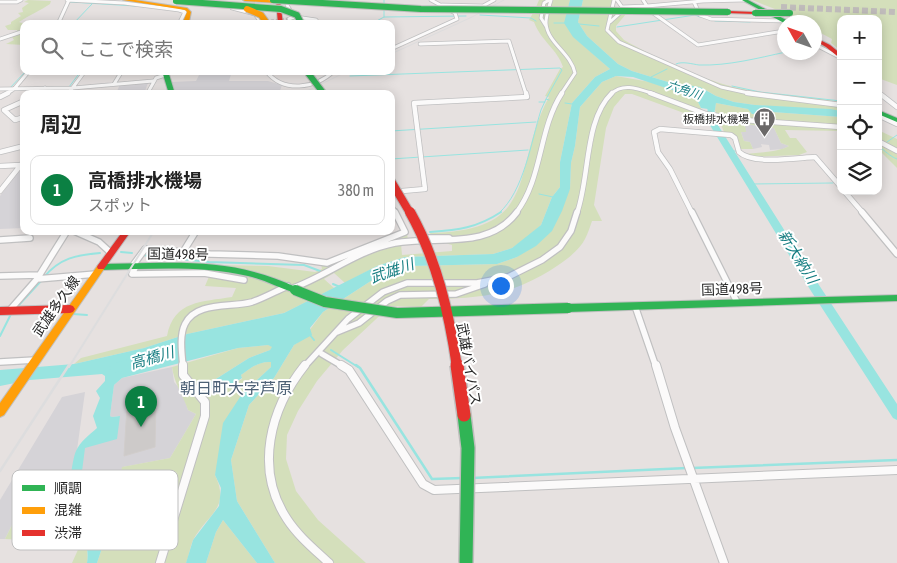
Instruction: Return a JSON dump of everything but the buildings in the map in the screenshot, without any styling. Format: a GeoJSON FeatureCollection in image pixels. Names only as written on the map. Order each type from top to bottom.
{"type":"FeatureCollection","features":[{"type":"Feature","properties":{"kind":"main road"},"geometry":{"type":"LineString","coordinates":[[125,0],[281,9],[297,15],[299,20]]}},
{"type":"Feature","properties":{"kind":"main road"},"geometry":{"type":"LineString","coordinates":[[138,0],[233,6],[261,14],[264,20]]}},
{"type":"Feature","properties":{"kind":"main road"},"geometry":{"type":"LineString","coordinates":[[160,0],[191,7],[200,2]]}},
{"type":"Feature","properties":{"kind":"main road"},"geometry":{"type":"LineString","coordinates":[[245,0],[477,10],[725,10],[747,4],[781,7]]}},
{"type":"Feature","properties":{"kind":"main road"},"geometry":{"type":"LineString","coordinates":[[279,0],[285,20]]}},
{"type":"Feature","properties":{"kind":"main road"},"geometry":{"type":"LineString","coordinates":[[300,0],[478,8],[725,10]]}},
{"type":"Feature","properties":{"kind":"main road"},"geometry":{"type":"LineString","coordinates":[[185,20],[200,2]]}},
{"type":"Feature","properties":{"kind":"main road"},"geometry":{"type":"LineString","coordinates":[[176,3],[189,10],[184,20]]}},
{"type":"Feature","properties":{"kind":"main road"},"geometry":{"type":"LineString","coordinates":[[747,4],[777,18]]}},
{"type":"Feature","properties":{"kind":"main road"},"geometry":{"type":"LineString","coordinates":[[747,4],[777,18]]}},
{"type":"Feature","properties":{"kind":"main road"},"geometry":{"type":"LineString","coordinates":[[822,43],[837,54]]}},
{"type":"Feature","properties":{"kind":"main road"},"geometry":{"type":"LineString","coordinates":[[166,75],[171,90]]}},
{"type":"Feature","properties":{"kind":"main road"},"geometry":{"type":"LineString","coordinates":[[308,75],[319,90]]}},
{"type":"Feature","properties":{"kind":"main road"},"geometry":{"type":"LineString","coordinates":[[882,115],[897,122]]}},
{"type":"Feature","properties":{"kind":"main road","name":"武雄バイパス"},"geometry":{"type":"LineString","coordinates":[[395,188],[416,222],[428,249],[443,294],[445,312],[458,368],[468,448],[466,563]]}},
{"type":"Feature","properties":{"kind":"main road"},"geometry":{"type":"LineString","coordinates":[[98,271],[123,235]]}},
{"type":"Feature","properties":{"kind":"main road","name":"国道498号"},"geometry":{"type":"LineString","coordinates":[[98,271],[134,265],[159,271],[203,268],[241,271],[260,275],[325,302],[397,313],[897,298]]}},
{"type":"Feature","properties":{"kind":"main road","name":"武雄多久線"},"geometry":{"type":"LineString","coordinates":[[7,397],[35,361],[98,271]]}},
{"type":"Feature","properties":{"kind":"main road"},"geometry":{"type":"LineString","coordinates":[[9,311],[70,309]]}},
{"type":"Feature","properties":{"kind":"main road"},"geometry":{"type":"LineString","coordinates":[[0,412],[7,397]]}},
{"type":"Feature","properties":{"kind":"street"},"geometry":{"type":"LineString","coordinates":[[0,2],[17,2],[21,0]]}},
{"type":"Feature","properties":{"kind":"street"},"geometry":{"type":"LineString","coordinates":[[59,20],[66,11],[68,0],[124,3],[179,10],[185,12],[184,20]]}},
{"type":"Feature","properties":{"kind":"street"},"geometry":{"type":"LineString","coordinates":[[279,0],[287,5],[298,20]]}},
{"type":"Feature","properties":{"kind":"street"},"geometry":{"type":"LineString","coordinates":[[395,47],[457,19],[457,15],[431,0]]}},
{"type":"Feature","properties":{"kind":"street"},"geometry":{"type":"LineString","coordinates":[[440,5],[483,6],[494,0]]}},
{"type":"Feature","properties":{"kind":"street"},"geometry":{"type":"LineString","coordinates":[[378,246],[400,242],[477,238],[501,228],[512,219],[524,204],[533,181],[551,112],[575,73],[569,57],[551,36],[546,26],[550,0]]}},
{"type":"Feature","properties":{"kind":"street"},"geometry":{"type":"LineString","coordinates":[[622,7],[616,0],[607,30],[612,36],[630,48],[721,87],[763,96],[837,105]]}},
{"type":"Feature","properties":{"kind":"street"},"geometry":{"type":"LineString","coordinates":[[643,0],[647,6]]}},
{"type":"Feature","properties":{"kind":"street"},"geometry":{"type":"LineString","coordinates":[[622,7],[735,0],[747,4]]}},
{"type":"Feature","properties":{"kind":"street"},"geometry":{"type":"LineString","coordinates":[[200,2],[243,10],[255,14],[262,20]]}},
{"type":"Feature","properties":{"kind":"street"},"geometry":{"type":"LineString","coordinates":[[694,2],[700,14]]}},
{"type":"Feature","properties":{"kind":"street"},"geometry":{"type":"LineString","coordinates":[[607,25],[620,13],[622,7]]}},
{"type":"Feature","properties":{"kind":"street"},"geometry":{"type":"LineString","coordinates":[[620,13],[700,14],[718,20],[777,21]]}},
{"type":"Feature","properties":{"kind":"street"},"geometry":{"type":"LineString","coordinates":[[653,13],[698,45],[777,24]]}},
{"type":"Feature","properties":{"kind":"street"},"geometry":{"type":"LineString","coordinates":[[0,39],[20,32]]}},
{"type":"Feature","properties":{"kind":"street"},"geometry":{"type":"LineString","coordinates":[[395,192],[425,189],[414,102],[528,97],[509,41],[420,44]]}},
{"type":"Feature","properties":{"kind":"street"},"geometry":{"type":"LineString","coordinates":[[822,48],[837,55]]}},
{"type":"Feature","properties":{"kind":"street"},"geometry":{"type":"LineString","coordinates":[[0,97],[25,75]]}},
{"type":"Feature","properties":{"kind":"street"},"geometry":{"type":"LineString","coordinates":[[72,88],[82,75]]}},
{"type":"Feature","properties":{"kind":"street"},"geometry":{"type":"LineString","coordinates":[[114,84],[120,75]]}},
{"type":"Feature","properties":{"kind":"street"},"geometry":{"type":"LineString","coordinates":[[0,89],[72,88],[153,81],[162,75]]}},
{"type":"Feature","properties":{"kind":"street"},"geometry":{"type":"LineString","coordinates":[[269,75],[278,83],[297,86],[320,82],[331,75]]}},
{"type":"Feature","properties":{"kind":"street"},"geometry":{"type":"LineString","coordinates":[[149,90],[153,81]]}},
{"type":"Feature","properties":{"kind":"street"},"geometry":{"type":"LineString","coordinates":[[333,334],[359,323],[387,301],[400,295],[456,294],[498,280],[545,258],[560,247],[570,233],[579,213],[598,114],[609,94],[621,87],[635,88],[702,114],[743,120],[837,127]]}},
{"type":"Feature","properties":{"kind":"street"},"geometry":{"type":"LineString","coordinates":[[882,95],[897,107]]}},
{"type":"Feature","properties":{"kind":"street"},"geometry":{"type":"LineString","coordinates":[[20,103],[4,110],[15,120],[20,118]]}},
{"type":"Feature","properties":{"kind":"street"},"geometry":{"type":"LineString","coordinates":[[737,302],[670,169],[660,157],[653,135],[654,132],[660,129],[725,134],[734,138],[736,148],[741,154],[751,159],[815,156],[837,182]]}},
{"type":"Feature","properties":{"kind":"street"},"geometry":{"type":"LineString","coordinates":[[882,143],[897,151]]}},
{"type":"Feature","properties":{"kind":"street"},"geometry":{"type":"LineString","coordinates":[[0,152],[20,147]]}},
{"type":"Feature","properties":{"kind":"street"},"geometry":{"type":"LineString","coordinates":[[0,166],[20,164]]}},
{"type":"Feature","properties":{"kind":"street"},"geometry":{"type":"LineString","coordinates":[[0,191],[20,168]]}},
{"type":"Feature","properties":{"kind":"street"},"geometry":{"type":"LineString","coordinates":[[847,195],[897,254]]}},
{"type":"Feature","properties":{"kind":"street"},"geometry":{"type":"LineString","coordinates":[[134,265],[145,248],[183,252],[293,257],[326,263],[336,261],[402,235],[405,232],[395,213]]}},
{"type":"Feature","properties":{"kind":"street"},"geometry":{"type":"LineString","coordinates":[[9,311],[38,277],[64,235]]}},
{"type":"Feature","properties":{"kind":"street"},"geometry":{"type":"LineString","coordinates":[[83,235],[99,242],[111,252]]}},
{"type":"Feature","properties":{"kind":"street"},"geometry":{"type":"LineString","coordinates":[[183,252],[194,235]]}},
{"type":"Feature","properties":{"kind":"street"},"geometry":{"type":"LineString","coordinates":[[178,504],[205,416],[205,402],[183,375],[182,335],[184,325],[191,315],[202,310],[252,302],[321,277],[394,238],[435,237],[463,240]]}},
{"type":"Feature","properties":{"kind":"street"},"geometry":{"type":"LineString","coordinates":[[0,240],[30,238]]}},
{"type":"Feature","properties":{"kind":"street"},"geometry":{"type":"LineString","coordinates":[[0,276],[38,277],[45,279],[98,271]]}},
{"type":"Feature","properties":{"kind":"street"},"geometry":{"type":"LineString","coordinates":[[159,271],[235,277],[244,280]]}},
{"type":"Feature","properties":{"kind":"street"},"geometry":{"type":"LineString","coordinates":[[329,563],[291,526],[281,510],[272,488],[268,458],[269,438],[274,416],[284,396],[301,368],[333,334],[372,300],[387,290],[404,283],[474,283],[498,280]]}},
{"type":"Feature","properties":{"kind":"street"},"geometry":{"type":"LineString","coordinates":[[634,306],[659,375],[675,428],[724,563]]}},
{"type":"Feature","properties":{"kind":"street"},"geometry":{"type":"LineString","coordinates":[[322,354],[350,370],[422,484],[434,490],[693,475],[897,470]]}},
{"type":"Feature","properties":{"kind":"street"},"geometry":{"type":"LineString","coordinates":[[0,362],[35,361]]}},
{"type":"Feature","properties":{"kind":"street"},"geometry":{"type":"LineString","coordinates":[[160,563],[164,550]]}},
{"type":"Feature","properties":{"kind":"shaded area"},"geometry":{"type":"Polygon","coordinates":[[[199,75],[231,75],[229,81],[268,81],[282,85],[280,90],[175,90],[172,82],[196,81],[199,75]]]}},
{"type":"Feature","properties":{"kind":"shaded area"},"geometry":{"type":"Polygon","coordinates":[[[148,83],[145,90],[118,90],[120,84],[148,83]]]}},
{"type":"Feature","properties":{"kind":"shaded area"},"geometry":{"type":"Polygon","coordinates":[[[745,124],[774,128],[781,143],[789,146],[783,149],[770,150],[769,145],[761,144],[762,147],[753,149],[750,142],[744,141],[741,132],[745,124]]]}},
{"type":"Feature","properties":{"kind":"shaded area"},"geometry":{"type":"Polygon","coordinates":[[[20,168],[20,228],[0,229],[0,196],[20,168]]]}},
{"type":"Feature","properties":{"kind":"shaded area"},"geometry":{"type":"Polygon","coordinates":[[[172,367],[174,382],[182,391],[188,410],[196,414],[170,458],[123,467],[122,470],[18,470],[62,397],[85,392],[77,450],[119,416],[110,416],[114,385],[122,378],[172,367]]]}},
{"type":"Feature","properties":{"kind":"shaded area"},"geometry":{"type":"Polygon","coordinates":[[[12,480],[12,525],[5,539],[0,539],[0,500],[12,480]]]}},
{"type":"Feature","properties":{"kind":"green space"},"geometry":{"type":"Polygon","coordinates":[[[28,0],[51,1],[50,4],[20,20],[20,45],[6,44],[14,40],[12,37],[17,34],[17,30],[8,30],[5,26],[21,16],[18,13],[23,12],[22,8],[29,3],[24,2],[28,0]]]}},
{"type":"Feature","properties":{"kind":"green space"},"geometry":{"type":"Polygon","coordinates":[[[539,0],[570,0],[565,23],[574,37],[610,69],[595,77],[572,103],[560,162],[560,187],[552,197],[541,225],[529,236],[512,248],[493,254],[405,257],[377,266],[345,283],[334,273],[324,279],[334,288],[284,313],[187,334],[144,348],[74,364],[81,358],[167,336],[176,315],[183,309],[200,302],[232,297],[236,288],[205,286],[214,265],[268,266],[315,272],[322,269],[321,264],[407,233],[408,241],[401,244],[402,255],[452,251],[452,245],[434,240],[430,233],[466,230],[491,221],[507,208],[517,191],[537,123],[549,97],[545,96],[563,67],[561,61],[541,35],[534,22],[529,20],[533,13],[560,7],[536,7],[539,0]]]}},
{"type":"Feature","properties":{"kind":"green space"},"geometry":{"type":"Polygon","coordinates":[[[583,0],[612,0],[611,7],[605,7],[603,13],[626,14],[616,26],[616,31],[624,40],[650,54],[706,78],[734,87],[837,102],[837,111],[734,102],[716,96],[704,89],[668,82],[632,71],[618,64],[587,36],[578,22],[583,0]]]}},
{"type":"Feature","properties":{"kind":"green space"},"geometry":{"type":"Polygon","coordinates":[[[752,0],[897,0],[897,85],[882,79],[882,15],[837,15],[837,48],[831,43],[832,39],[822,34],[822,15],[790,15],[752,0]]]}},
{"type":"Feature","properties":{"kind":"green space"},"geometry":{"type":"Polygon","coordinates":[[[616,76],[650,82],[696,98],[701,108],[703,120],[632,94],[625,94],[614,107],[606,128],[594,205],[602,221],[592,221],[585,239],[571,256],[548,272],[502,292],[466,298],[429,299],[421,307],[390,306],[343,350],[317,381],[298,411],[287,435],[286,459],[296,491],[318,520],[366,563],[275,563],[237,501],[231,460],[249,405],[274,378],[294,345],[303,339],[323,312],[377,277],[410,266],[497,264],[517,257],[570,189],[571,163],[580,107],[602,82],[616,76]]]}},
{"type":"Feature","properties":{"kind":"green space"},"geometry":{"type":"Polygon","coordinates":[[[716,103],[748,109],[755,114],[758,111],[837,117],[837,131],[785,130],[790,138],[796,138],[807,152],[799,155],[751,157],[744,154],[774,151],[789,146],[781,143],[774,128],[745,124],[746,132],[741,132],[744,141],[750,142],[753,149],[739,149],[735,137],[724,132],[715,110],[716,103]]]}},
{"type":"Feature","properties":{"kind":"green space"},"geometry":{"type":"Polygon","coordinates":[[[882,132],[897,139],[897,168],[882,153],[882,132]]]}},
{"type":"Feature","properties":{"kind":"green space"},"geometry":{"type":"Polygon","coordinates":[[[268,345],[273,347],[249,358],[200,389],[206,397],[242,379],[241,375],[255,366],[271,362],[271,367],[242,394],[215,475],[219,486],[219,504],[193,540],[186,563],[97,563],[101,550],[178,550],[178,470],[121,470],[122,467],[170,458],[196,414],[188,410],[172,367],[238,348],[268,345]]]}},
{"type":"Feature","properties":{"kind":"green space"},"geometry":{"type":"Polygon","coordinates":[[[223,520],[257,563],[206,563],[216,532],[223,520]]]}},
{"type":"Feature","properties":{"kind":"green space"},"geometry":{"type":"Polygon","coordinates":[[[12,525],[12,539],[5,539],[12,525]]]}},
{"type":"Feature","properties":{"kind":"green space"},"geometry":{"type":"Polygon","coordinates":[[[78,550],[87,550],[87,563],[72,563],[78,550]]]}},
{"type":"Feature","properties":{"kind":"water"},"geometry":{"type":"Polygon","coordinates":[[[570,0],[583,0],[578,22],[587,36],[618,64],[632,71],[668,82],[700,87],[716,96],[734,102],[830,109],[837,110],[837,117],[758,111],[752,114],[748,109],[716,103],[715,110],[701,108],[696,98],[633,77],[616,76],[602,82],[580,107],[571,163],[570,189],[552,231],[536,246],[517,257],[497,264],[410,266],[377,277],[323,312],[310,328],[312,335],[294,345],[274,378],[249,405],[231,460],[237,501],[275,563],[257,563],[223,520],[216,532],[206,563],[186,563],[193,540],[219,506],[221,488],[215,475],[223,423],[242,394],[271,367],[271,362],[259,364],[252,368],[241,375],[242,378],[222,391],[220,388],[214,392],[208,384],[249,358],[270,350],[272,347],[268,345],[238,348],[122,378],[114,385],[110,416],[120,416],[117,439],[85,448],[82,470],[72,470],[73,463],[76,451],[82,442],[97,428],[93,416],[100,398],[96,391],[105,381],[105,376],[102,374],[30,380],[0,386],[0,370],[74,364],[144,348],[187,334],[284,313],[377,266],[405,257],[493,254],[512,248],[541,225],[552,197],[560,187],[560,162],[572,103],[595,77],[610,69],[573,37],[564,23],[570,0]]]}},
{"type":"Feature","properties":{"kind":"water"},"geometry":{"type":"Polygon","coordinates":[[[87,550],[101,550],[97,563],[87,563],[87,550]]]}},
{"type":"Feature","properties":{"kind":"waterway"},"geometry":{"type":"LineString","coordinates":[[384,0],[384,17]]}},
{"type":"Feature","properties":{"kind":"waterway"},"geometry":{"type":"LineString","coordinates":[[70,2],[135,6]]}},
{"type":"Feature","properties":{"kind":"waterway"},"geometry":{"type":"LineString","coordinates":[[77,20],[92,4]]}},
{"type":"Feature","properties":{"kind":"waterway"},"geometry":{"type":"LineString","coordinates":[[480,15],[531,18],[536,21]]}},
{"type":"Feature","properties":{"kind":"waterway"},"geometry":{"type":"LineString","coordinates":[[617,27],[695,15],[700,17]]}},
{"type":"Feature","properties":{"kind":"waterway"},"geometry":{"type":"LineString","coordinates":[[384,17],[466,16]]}},
{"type":"Feature","properties":{"kind":"waterway"},"geometry":{"type":"LineString","coordinates":[[378,20],[384,17]]}},
{"type":"Feature","properties":{"kind":"waterway"},"geometry":{"type":"LineString","coordinates":[[715,21],[750,22]]}},
{"type":"Feature","properties":{"kind":"waterway"},"geometry":{"type":"LineString","coordinates":[[554,23],[566,23]]}},
{"type":"Feature","properties":{"kind":"waterway"},"geometry":{"type":"LineString","coordinates":[[579,24],[599,26]]}},
{"type":"Feature","properties":{"kind":"waterway"},"geometry":{"type":"LineString","coordinates":[[676,64],[721,64],[777,54]]}},
{"type":"Feature","properties":{"kind":"waterway"},"geometry":{"type":"LineString","coordinates":[[395,74],[560,68],[562,70],[546,99]]}},
{"type":"Feature","properties":{"kind":"waterway"},"geometry":{"type":"LineString","coordinates":[[651,77],[667,69]]}},
{"type":"Feature","properties":{"kind":"waterway"},"geometry":{"type":"LineString","coordinates":[[9,89],[22,75]]}},
{"type":"Feature","properties":{"kind":"waterway"},"geometry":{"type":"LineString","coordinates":[[69,87],[78,75]]}},
{"type":"Feature","properties":{"kind":"waterway"},"geometry":{"type":"LineString","coordinates":[[350,76],[376,75]]}},
{"type":"Feature","properties":{"kind":"waterway"},"geometry":{"type":"LineString","coordinates":[[732,86],[760,92],[837,101]]}},
{"type":"Feature","properties":{"kind":"waterway","name":"新大納川"},"geometry":{"type":"LineString","coordinates":[[710,97],[712,122],[815,288],[897,414]]}},
{"type":"Feature","properties":{"kind":"waterway"},"geometry":{"type":"LineString","coordinates":[[539,102],[545,102]]}},
{"type":"Feature","properties":{"kind":"waterway"},"geometry":{"type":"LineString","coordinates":[[499,213],[508,204],[521,179],[545,102]]}},
{"type":"Feature","properties":{"kind":"waterway"},"geometry":{"type":"LineString","coordinates":[[565,103],[572,104]]}},
{"type":"Feature","properties":{"kind":"waterway"},"geometry":{"type":"LineString","coordinates":[[395,131],[536,122]]}},
{"type":"Feature","properties":{"kind":"waterway"},"geometry":{"type":"LineString","coordinates":[[887,142],[897,135]]}},
{"type":"Feature","properties":{"kind":"waterway"},"geometry":{"type":"LineString","coordinates":[[882,149],[897,159]]}},
{"type":"Feature","properties":{"kind":"waterway"},"geometry":{"type":"LineString","coordinates":[[395,159],[528,150]]}},
{"type":"Feature","properties":{"kind":"waterway","name":"新大納川"},"geometry":{"type":"LineString","coordinates":[[730,151],[738,151]]}},
{"type":"Feature","properties":{"kind":"waterway"},"geometry":{"type":"LineString","coordinates":[[751,184],[833,183]]}},
{"type":"Feature","properties":{"kind":"waterway"},"geometry":{"type":"LineString","coordinates":[[539,194],[553,197]]}},
{"type":"Feature","properties":{"kind":"waterway"},"geometry":{"type":"LineString","coordinates":[[430,232],[475,225],[501,212]]}},
{"type":"Feature","properties":{"kind":"waterway"},"geometry":{"type":"LineString","coordinates":[[121,252],[132,253]]}},
{"type":"Feature","properties":{"kind":"waterway"},"geometry":{"type":"LineString","coordinates":[[44,277],[62,262],[83,255],[100,253]]}},
{"type":"Feature","properties":{"kind":"waterway"},"geometry":{"type":"LineString","coordinates":[[142,255],[209,262],[304,265],[320,271]]}},
{"type":"Feature","properties":{"kind":"waterway"},"geometry":{"type":"LineString","coordinates":[[17,307],[41,281]]}},
{"type":"Feature","properties":{"kind":"waterway"},"geometry":{"type":"LineString","coordinates":[[333,284],[340,287]]}},
{"type":"Feature","properties":{"kind":"waterway"},"geometry":{"type":"LineString","coordinates":[[0,336],[11,314]]}},
{"type":"Feature","properties":{"kind":"waterway"},"geometry":{"type":"LineString","coordinates":[[73,314],[87,315]]}},
{"type":"Feature","properties":{"kind":"waterway"},"geometry":{"type":"LineString","coordinates":[[310,335],[314,340]]}},
{"type":"Feature","properties":{"kind":"waterway"},"geometry":{"type":"LineString","coordinates":[[331,350],[358,367]]}},
{"type":"Feature","properties":{"kind":"waterway","name":"高橋川"},"geometry":{"type":"LineString","coordinates":[[115,368],[157,357]]}},
{"type":"Feature","properties":{"kind":"waterway"},"geometry":{"type":"LineString","coordinates":[[356,365],[360,368],[432,479],[463,478]]}},
{"type":"Feature","properties":{"kind":"waterway"},"geometry":{"type":"LineString","coordinates":[[692,468],[897,460]]}},
{"type":"Feature","properties":{"kind":"waterway"},"geometry":{"type":"LineString","coordinates":[[472,478],[687,468]]}},
{"type":"Feature","properties":{"kind":"tunnel"},"geometry":{"type":"LineString","coordinates":[[781,7],[897,12]]}},
{"type":"Feature","properties":{"kind":"tunnel"},"geometry":{"type":"LineString","coordinates":[[280,20],[289,19]]}},
{"type":"Feature","properties":{"kind":"railway"},"geometry":{"type":"LineString","coordinates":[[395,52],[472,17],[504,0]]}},
{"type":"Feature","properties":{"kind":"railway"},"geometry":{"type":"LineString","coordinates":[[309,90],[340,75]]}},
{"type":"Feature","properties":{"kind":"railway"},"geometry":{"type":"LineString","coordinates":[[69,367],[152,235]]}},
{"type":"Feature","properties":{"kind":"railway"},"geometry":{"type":"LineString","coordinates":[[0,471],[69,365]]}},
{"type":"Feature","properties":{"kind":"traffic: fast"},"geometry":{"type":"LineString","coordinates":[[273,0],[421,9],[728,12]]}},
{"type":"Feature","properties":{"kind":"traffic: fast"},"geometry":{"type":"LineString","coordinates":[[744,0],[777,17]]}},
{"type":"Feature","properties":{"kind":"traffic: fast"},"geometry":{"type":"LineString","coordinates":[[176,1],[281,9],[297,15],[300,20]]}},
{"type":"Feature","properties":{"kind":"traffic: fast"},"geometry":{"type":"LineString","coordinates":[[755,13],[790,13]]}},
{"type":"Feature","properties":{"kind":"traffic: fast"},"geometry":{"type":"LineString","coordinates":[[166,75],[171,90]]}},
{"type":"Feature","properties":{"kind":"traffic: fast"},"geometry":{"type":"LineString","coordinates":[[310,75],[321,90]]}},
{"type":"Feature","properties":{"kind":"traffic: fast"},"geometry":{"type":"LineString","coordinates":[[882,114],[897,120]]}},
{"type":"Feature","properties":{"kind":"traffic: fast"},"geometry":{"type":"LineString","coordinates":[[101,267],[200,266],[249,273],[295,290]]}},
{"type":"Feature","properties":{"kind":"traffic: fast"},"geometry":{"type":"LineString","coordinates":[[295,290],[325,302],[397,313],[568,308]]}},
{"type":"Feature","properties":{"kind":"traffic: fast"},"geometry":{"type":"LineString","coordinates":[[568,308],[897,298]]}},
{"type":"Feature","properties":{"kind":"traffic: fast"},"geometry":{"type":"LineString","coordinates":[[464,415],[468,448],[466,563]]}},
{"type":"Feature","properties":{"kind":"traffic: slow"},"geometry":{"type":"LineString","coordinates":[[125,0],[187,9],[189,12],[187,20]]}},
{"type":"Feature","properties":{"kind":"traffic: slow"},"geometry":{"type":"LineString","coordinates":[[245,0],[277,2]]}},
{"type":"Feature","properties":{"kind":"traffic: slow"},"geometry":{"type":"LineString","coordinates":[[247,9],[261,15],[265,20]]}},
{"type":"Feature","properties":{"kind":"traffic: slow"},"geometry":{"type":"LineString","coordinates":[[0,412],[101,267]]}},
{"type":"Feature","properties":{"kind":"traffic: jam"},"geometry":{"type":"LineString","coordinates":[[278,0],[280,20]]}},
{"type":"Feature","properties":{"kind":"traffic: jam"},"geometry":{"type":"LineString","coordinates":[[728,12],[755,13]]}},
{"type":"Feature","properties":{"kind":"traffic: jam"},"geometry":{"type":"LineString","coordinates":[[822,43],[837,54]]}},
{"type":"Feature","properties":{"kind":"traffic: jam"},"geometry":{"type":"LineString","coordinates":[[395,188],[419,230],[435,268],[447,309],[464,415]]}},
{"type":"Feature","properties":{"kind":"traffic: jam"},"geometry":{"type":"LineString","coordinates":[[101,267],[124,235]]}},
{"type":"Feature","properties":{"kind":"traffic: jam"},"geometry":{"type":"LineString","coordinates":[[0,311],[70,309]]}},
{"type":"Feature","properties":{"kind":"place","name":"板橋排水機場"},"geometry":{"type":"Point","coordinates":[765,138]}},
{"type":"Feature","properties":{"kind":"place","name":"高橋排水機場"},"geometry":{"type":"Point","coordinates":[141,427]}},
{"type":"Feature","properties":{"kind":"district","name":"朝日町大字芦原"},"geometry":{"type":"Point","coordinates":[236,388]}},
{"type":"Feature","properties":{"kind":"water label","name":"六角川"},"geometry":{"type":"Point","coordinates":[684,90]}},
{"type":"Feature","properties":{"kind":"water label","name":"武雄川"},"geometry":{"type":"Point","coordinates":[392,271]}}]}
